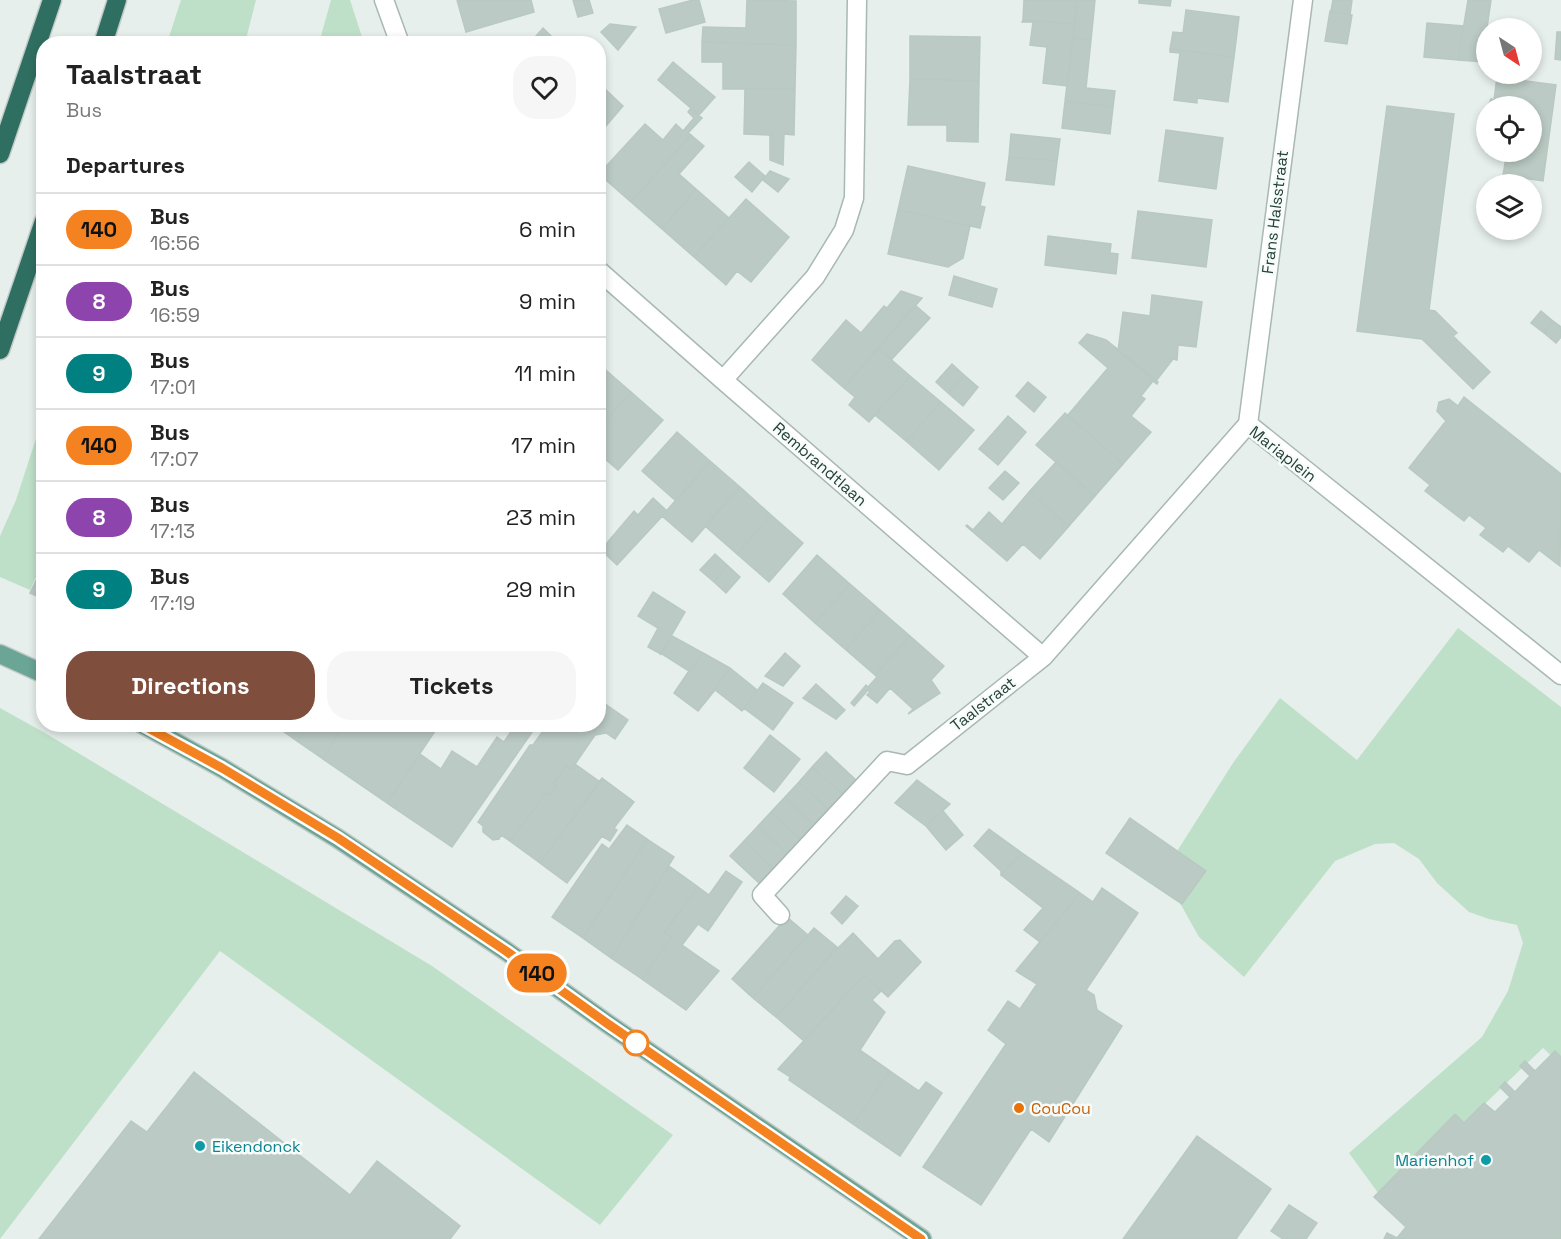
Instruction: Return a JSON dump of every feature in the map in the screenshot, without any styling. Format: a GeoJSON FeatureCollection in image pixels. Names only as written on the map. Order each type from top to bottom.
{"type":"FeatureCollection","features":[{"type":"Feature","properties":{"kind":"highway"},"geometry":{"type":"LineString","coordinates":[[40,36],[52,0]]}},
{"type":"Feature","properties":{"kind":"highway"},"geometry":{"type":"LineString","coordinates":[[106,36],[117,0]]}},
{"type":"Feature","properties":{"kind":"highway"},"geometry":{"type":"LineString","coordinates":[[0,154],[36,47]]}},
{"type":"Feature","properties":{"kind":"highway"},"geometry":{"type":"LineString","coordinates":[[0,350],[36,244]]}},
{"type":"Feature","properties":{"kind":"main road"},"geometry":{"type":"LineString","coordinates":[[0,654],[36,670]]}},
{"type":"Feature","properties":{"kind":"main road"},"geometry":{"type":"LineString","coordinates":[[157,732],[222,768],[338,838],[506,951],[608,1024],[921,1239]]}},
{"type":"Feature","properties":{"kind":"street"},"geometry":{"type":"LineString","coordinates":[[384,0],[397,36]]}},
{"type":"Feature","properties":{"kind":"street"},"geometry":{"type":"LineString","coordinates":[[723,381],[815,277],[844,230],[854,198],[857,0]]}},
{"type":"Feature","properties":{"kind":"street","name":"Frans Halsstraat"},"geometry":{"type":"LineString","coordinates":[[1248,424],[1303,0]]}},
{"type":"Feature","properties":{"kind":"street","name":"Rembrandtlaan"},"geometry":{"type":"LineString","coordinates":[[606,277],[1043,657]]}},
{"type":"Feature","properties":{"kind":"street","name":"Mariaplein"},"geometry":{"type":"LineString","coordinates":[[1043,657],[1248,424],[1561,675]]}},
{"type":"Feature","properties":{"kind":"street","name":"Taalstraat"},"geometry":{"type":"LineString","coordinates":[[780,915],[762,895],[887,761],[907,765],[1043,657]]}},
{"type":"Feature","properties":{"kind":"green space"},"geometry":{"type":"Polygon","coordinates":[[[181,0],[256,0],[247,36],[169,36],[181,0]]]}},
{"type":"Feature","properties":{"kind":"green space"},"geometry":{"type":"Polygon","coordinates":[[[331,0],[350,0],[362,36],[321,36],[331,0]]]}},
{"type":"Feature","properties":{"kind":"green space"},"geometry":{"type":"Polygon","coordinates":[[[36,439],[36,577],[30,590],[0,577],[0,536],[16,500],[36,439]]]}},
{"type":"Feature","properties":{"kind":"green space"},"geometry":{"type":"Polygon","coordinates":[[[1458,628],[1561,707],[1561,1065],[1543,1048],[1384,1201],[1349,1153],[1482,1037],[1508,991],[1523,943],[1517,925],[1469,912],[1437,883],[1419,859],[1394,843],[1375,844],[1335,861],[1244,977],[1199,937],[1176,896],[1167,867],[1233,763],[1280,698],[1357,760],[1458,628]]]}},
{"type":"Feature","properties":{"kind":"green space"},"geometry":{"type":"Polygon","coordinates":[[[0,708],[36,728],[36,732],[45,733],[432,966],[673,1135],[600,1225],[220,951],[0,1239],[0,708]]]}},
{"type":"Feature","properties":{"kind":"building"},"geometry":{"type":"Polygon","coordinates":[[[457,0],[531,0],[534,12],[466,32],[457,0]]]}},
{"type":"Feature","properties":{"kind":"building"},"geometry":{"type":"Polygon","coordinates":[[[573,0],[589,0],[593,13],[578,17],[573,0]]]}},
{"type":"Feature","properties":{"kind":"building"},"geometry":{"type":"Polygon","coordinates":[[[699,0],[705,22],[666,33],[659,9],[699,0]]]}},
{"type":"Feature","properties":{"kind":"building"},"geometry":{"type":"Polygon","coordinates":[[[747,0],[796,1],[796,45],[702,42],[703,27],[746,28],[747,0]]]}},
{"type":"Feature","properties":{"kind":"building"},"geometry":{"type":"Polygon","coordinates":[[[1024,0],[1077,0],[1075,24],[1023,20],[1024,0]]]}},
{"type":"Feature","properties":{"kind":"building"},"geometry":{"type":"Polygon","coordinates":[[[1077,0],[1095,0],[1091,40],[1073,38],[1077,0]]]}},
{"type":"Feature","properties":{"kind":"building"},"geometry":{"type":"Polygon","coordinates":[[[1139,0],[1171,0],[1170,6],[1139,3],[1139,0]]]}},
{"type":"Feature","properties":{"kind":"building"},"geometry":{"type":"Polygon","coordinates":[[[1333,0],[1352,0],[1350,15],[1331,11],[1333,0]]]}},
{"type":"Feature","properties":{"kind":"building"},"geometry":{"type":"Polygon","coordinates":[[[1468,0],[1491,0],[1488,18],[1476,18],[1476,61],[1458,60],[1468,0]]]}},
{"type":"Feature","properties":{"kind":"building"},"geometry":{"type":"Polygon","coordinates":[[[1186,10],[1239,17],[1234,57],[1170,49],[1173,32],[1183,33],[1186,10]]]}},
{"type":"Feature","properties":{"kind":"building"},"geometry":{"type":"Polygon","coordinates":[[[1330,11],[1352,15],[1347,44],[1325,41],[1330,11]]]}},
{"type":"Feature","properties":{"kind":"building"},"geometry":{"type":"Polygon","coordinates":[[[1023,20],[1075,24],[1067,86],[1043,83],[1047,47],[1030,45],[1033,22],[1022,22],[1023,20]]]}},
{"type":"Feature","properties":{"kind":"building"},"geometry":{"type":"Polygon","coordinates":[[[1427,23],[1463,26],[1458,60],[1424,57],[1427,23]]]}},
{"type":"Feature","properties":{"kind":"building"},"geometry":{"type":"Polygon","coordinates":[[[610,24],[636,27],[618,50],[601,32],[610,24]]]}},
{"type":"Feature","properties":{"kind":"building"},"geometry":{"type":"Polygon","coordinates":[[[543,28],[551,36],[536,36],[543,28]]]}},
{"type":"Feature","properties":{"kind":"building"},"geometry":{"type":"Polygon","coordinates":[[[1557,32],[1561,32],[1561,60],[1555,59],[1557,32]]]}},
{"type":"Feature","properties":{"kind":"building"},"geometry":{"type":"Polygon","coordinates":[[[910,36],[980,37],[979,81],[910,79],[910,36]]]}},
{"type":"Feature","properties":{"kind":"building"},"geometry":{"type":"Polygon","coordinates":[[[1073,38],[1091,40],[1086,88],[1115,91],[1113,107],[1065,101],[1073,38]]]}},
{"type":"Feature","properties":{"kind":"building"},"geometry":{"type":"Polygon","coordinates":[[[702,42],[796,45],[795,89],[723,89],[723,62],[702,62],[702,42]]]}},
{"type":"Feature","properties":{"kind":"building"},"geometry":{"type":"Polygon","coordinates":[[[1170,49],[1234,57],[1228,102],[1197,98],[1197,103],[1174,100],[1180,53],[1170,52],[1170,49]]]}},
{"type":"Feature","properties":{"kind":"building"},"geometry":{"type":"Polygon","coordinates":[[[673,62],[715,97],[699,115],[658,80],[673,62]]]}},
{"type":"Feature","properties":{"kind":"building"},"geometry":{"type":"Polygon","coordinates":[[[910,79],[979,81],[978,142],[947,141],[947,125],[908,125],[910,79]]]}},
{"type":"Feature","properties":{"kind":"building"},"geometry":{"type":"Polygon","coordinates":[[[1496,84],[1556,85],[1543,181],[1542,174],[1503,174],[1505,162],[1542,162],[1542,96],[1495,96],[1496,84]]]}},
{"type":"Feature","properties":{"kind":"building"},"geometry":{"type":"Polygon","coordinates":[[[745,89],[795,89],[794,135],[784,134],[783,165],[770,160],[770,135],[744,134],[745,89]]]}},
{"type":"Feature","properties":{"kind":"building"},"geometry":{"type":"Polygon","coordinates":[[[606,90],[623,106],[606,126],[606,90]]]}},
{"type":"Feature","properties":{"kind":"building"},"geometry":{"type":"Polygon","coordinates":[[[1065,101],[1113,107],[1110,134],[1062,128],[1065,101]]]}},
{"type":"Feature","properties":{"kind":"building"},"geometry":{"type":"Polygon","coordinates":[[[1387,106],[1454,114],[1429,310],[1435,311],[1457,333],[1453,336],[1490,372],[1473,389],[1422,339],[1357,331],[1387,106]]]}},
{"type":"Feature","properties":{"kind":"building"},"geometry":{"type":"Polygon","coordinates":[[[691,108],[702,118],[688,133],[691,135],[631,202],[606,180],[606,166],[645,124],[663,140],[676,124],[683,131],[694,118],[688,112],[691,108]]]}},
{"type":"Feature","properties":{"kind":"building"},"geometry":{"type":"Polygon","coordinates":[[[1166,130],[1223,138],[1216,189],[1159,181],[1166,130]]]}},
{"type":"Feature","properties":{"kind":"building"},"geometry":{"type":"Polygon","coordinates":[[[1011,134],[1060,139],[1057,161],[1009,157],[1011,134]]]}},
{"type":"Feature","properties":{"kind":"building"},"geometry":{"type":"Polygon","coordinates":[[[691,135],[704,146],[679,174],[696,189],[662,229],[631,202],[691,135]]]}},
{"type":"Feature","properties":{"kind":"building"},"geometry":{"type":"Polygon","coordinates":[[[1009,157],[1057,161],[1054,185],[1006,180],[1009,157]]]}},
{"type":"Feature","properties":{"kind":"building"},"geometry":{"type":"Polygon","coordinates":[[[749,162],[765,176],[752,192],[735,177],[749,162]]]}},
{"type":"Feature","properties":{"kind":"building"},"geometry":{"type":"Polygon","coordinates":[[[908,166],[985,183],[980,206],[985,207],[980,228],[898,210],[908,166]]]}},
{"type":"Feature","properties":{"kind":"building"},"geometry":{"type":"Polygon","coordinates":[[[770,171],[789,179],[778,192],[763,180],[770,171]]]}},
{"type":"Feature","properties":{"kind":"building"},"geometry":{"type":"Polygon","coordinates":[[[696,189],[729,218],[694,257],[662,229],[696,189]]]}},
{"type":"Feature","properties":{"kind":"building"},"geometry":{"type":"Polygon","coordinates":[[[746,199],[789,237],[751,282],[737,271],[726,285],[694,257],[746,199]]]}},
{"type":"Feature","properties":{"kind":"building"},"geometry":{"type":"Polygon","coordinates":[[[898,210],[970,226],[963,258],[948,267],[888,254],[898,210]]]}},
{"type":"Feature","properties":{"kind":"building"},"geometry":{"type":"Polygon","coordinates":[[[1138,211],[1212,220],[1206,267],[1132,258],[1138,211]]]}},
{"type":"Feature","properties":{"kind":"building"},"geometry":{"type":"Polygon","coordinates":[[[1048,236],[1111,244],[1110,253],[1118,254],[1116,274],[1045,265],[1048,236]]]}},
{"type":"Feature","properties":{"kind":"building"},"geometry":{"type":"Polygon","coordinates":[[[954,276],[997,289],[992,307],[949,295],[954,276]]]}},
{"type":"Feature","properties":{"kind":"building"},"geometry":{"type":"Polygon","coordinates":[[[901,291],[922,298],[844,388],[812,360],[846,320],[861,333],[884,306],[887,308],[901,291]]]}},
{"type":"Feature","properties":{"kind":"building"},"geometry":{"type":"Polygon","coordinates":[[[1152,295],[1202,302],[1196,347],[1178,345],[1177,360],[1173,359],[1156,381],[1118,351],[1123,312],[1150,316],[1152,295]]]}},
{"type":"Feature","properties":{"kind":"building"},"geometry":{"type":"Polygon","coordinates":[[[915,305],[930,318],[892,359],[878,348],[915,305]]]}},
{"type":"Feature","properties":{"kind":"building"},"geometry":{"type":"Polygon","coordinates":[[[1541,311],[1553,321],[1544,333],[1531,323],[1541,311]]]}},
{"type":"Feature","properties":{"kind":"building"},"geometry":{"type":"Polygon","coordinates":[[[1553,321],[1561,327],[1561,337],[1556,343],[1544,333],[1553,321]]]}},
{"type":"Feature","properties":{"kind":"building"},"geometry":{"type":"Polygon","coordinates":[[[1087,334],[1106,340],[1158,382],[1157,384],[1153,381],[1141,396],[1145,399],[1131,416],[1151,432],[1123,464],[1068,415],[1108,368],[1079,343],[1087,334]]]}},
{"type":"Feature","properties":{"kind":"building"},"geometry":{"type":"Polygon","coordinates":[[[878,348],[910,376],[869,422],[849,405],[855,397],[844,388],[878,348]]]}},
{"type":"Feature","properties":{"kind":"building"},"geometry":{"type":"Polygon","coordinates":[[[952,364],[964,375],[948,393],[936,382],[952,364]]]}},
{"type":"Feature","properties":{"kind":"building"},"geometry":{"type":"Polygon","coordinates":[[[606,370],[631,392],[606,420],[606,370]]]}},
{"type":"Feature","properties":{"kind":"building"},"geometry":{"type":"Polygon","coordinates":[[[964,375],[978,387],[963,406],[948,393],[964,375]]]}},
{"type":"Feature","properties":{"kind":"building"},"geometry":{"type":"Polygon","coordinates":[[[910,376],[941,402],[906,441],[875,415],[910,376]]]}},
{"type":"Feature","properties":{"kind":"building"},"geometry":{"type":"Polygon","coordinates":[[[1028,382],[1046,397],[1034,412],[1016,396],[1028,382]]]}},
{"type":"Feature","properties":{"kind":"building"},"geometry":{"type":"Polygon","coordinates":[[[631,392],[663,420],[618,470],[606,460],[606,420],[631,392]]]}},
{"type":"Feature","properties":{"kind":"building"},"geometry":{"type":"Polygon","coordinates":[[[1464,397],[1561,474],[1560,566],[1539,550],[1529,562],[1508,546],[1503,552],[1480,535],[1486,528],[1469,515],[1464,521],[1425,491],[1430,485],[1409,468],[1446,421],[1437,411],[1439,402],[1449,399],[1458,406],[1464,397]]]}},
{"type":"Feature","properties":{"kind":"building"},"geometry":{"type":"Polygon","coordinates":[[[941,402],[974,430],[939,470],[906,441],[941,402]]]}},
{"type":"Feature","properties":{"kind":"building"},"geometry":{"type":"Polygon","coordinates":[[[1065,413],[1123,464],[1095,496],[1036,445],[1065,413]]]}},
{"type":"Feature","properties":{"kind":"building"},"geometry":{"type":"Polygon","coordinates":[[[1008,416],[1026,432],[998,465],[979,449],[1008,416]]]}},
{"type":"Feature","properties":{"kind":"building"},"geometry":{"type":"Polygon","coordinates":[[[677,432],[710,461],[676,501],[642,471],[677,432]]]}},
{"type":"Feature","properties":{"kind":"building"},"geometry":{"type":"Polygon","coordinates":[[[710,461],[740,487],[692,542],[662,516],[710,461]]]}},
{"type":"Feature","properties":{"kind":"building"},"geometry":{"type":"Polygon","coordinates":[[[1056,462],[1095,496],[1069,526],[1029,492],[1056,462]]]}},
{"type":"Feature","properties":{"kind":"building"},"geometry":{"type":"Polygon","coordinates":[[[1005,471],[1019,483],[1003,500],[989,488],[1005,471]]]}},
{"type":"Feature","properties":{"kind":"building"},"geometry":{"type":"Polygon","coordinates":[[[740,487],[771,515],[737,554],[705,526],[740,487]]]}},
{"type":"Feature","properties":{"kind":"building"},"geometry":{"type":"Polygon","coordinates":[[[1029,492],[1069,526],[1040,559],[1023,544],[1007,561],[966,526],[973,530],[989,512],[1002,524],[1029,492]]]}},
{"type":"Feature","properties":{"kind":"building"},"geometry":{"type":"Polygon","coordinates":[[[653,498],[667,511],[617,565],[606,555],[606,544],[634,511],[638,515],[653,498]]]}},
{"type":"Feature","properties":{"kind":"building"},"geometry":{"type":"Polygon","coordinates":[[[771,515],[803,543],[769,582],[737,554],[771,515]]]}},
{"type":"Feature","properties":{"kind":"building"},"geometry":{"type":"Polygon","coordinates":[[[715,554],[727,565],[714,582],[700,570],[715,554]]]}},
{"type":"Feature","properties":{"kind":"building"},"geometry":{"type":"Polygon","coordinates":[[[817,555],[850,584],[815,623],[783,594],[817,555]]]}},
{"type":"Feature","properties":{"kind":"building"},"geometry":{"type":"Polygon","coordinates":[[[727,565],[740,577],[726,593],[714,582],[727,565]]]}},
{"type":"Feature","properties":{"kind":"building"},"geometry":{"type":"Polygon","coordinates":[[[36,581],[36,596],[30,593],[36,581]]]}},
{"type":"Feature","properties":{"kind":"building"},"geometry":{"type":"Polygon","coordinates":[[[850,584],[880,610],[846,650],[815,623],[850,584]]]}},
{"type":"Feature","properties":{"kind":"building"},"geometry":{"type":"Polygon","coordinates":[[[653,592],[685,612],[661,654],[648,647],[658,628],[638,616],[653,592]]]}},
{"type":"Feature","properties":{"kind":"building"},"geometry":{"type":"Polygon","coordinates":[[[880,610],[910,636],[875,675],[846,650],[880,610]]]}},
{"type":"Feature","properties":{"kind":"building"},"geometry":{"type":"Polygon","coordinates":[[[672,636],[703,653],[674,693],[689,671],[662,654],[672,636]]]}},
{"type":"Feature","properties":{"kind":"building"},"geometry":{"type":"Polygon","coordinates":[[[910,636],[944,666],[931,680],[940,693],[908,714],[913,709],[890,688],[877,703],[867,695],[870,692],[868,690],[854,706],[851,703],[866,685],[868,687],[877,677],[875,675],[910,636]]]}},
{"type":"Feature","properties":{"kind":"building"},"geometry":{"type":"Polygon","coordinates":[[[703,653],[730,668],[698,711],[674,693],[703,653]]]}},
{"type":"Feature","properties":{"kind":"building"},"geometry":{"type":"Polygon","coordinates":[[[785,653],[800,666],[783,686],[765,676],[785,653]]]}},
{"type":"Feature","properties":{"kind":"building"},"geometry":{"type":"Polygon","coordinates":[[[730,668],[757,690],[742,711],[715,690],[698,711],[730,668]]]}},
{"type":"Feature","properties":{"kind":"building"},"geometry":{"type":"Polygon","coordinates":[[[763,683],[793,703],[773,730],[744,708],[763,683]]]}},
{"type":"Feature","properties":{"kind":"building"},"geometry":{"type":"Polygon","coordinates":[[[816,684],[845,710],[836,719],[803,698],[816,684]]]}},
{"type":"Feature","properties":{"kind":"building"},"geometry":{"type":"Polygon","coordinates":[[[606,705],[628,720],[615,739],[606,733],[595,735],[571,770],[566,766],[553,784],[557,786],[551,795],[546,793],[510,841],[501,835],[499,839],[493,840],[483,832],[483,826],[478,822],[530,745],[533,745],[542,732],[606,732],[606,705]]]}},
{"type":"Feature","properties":{"kind":"building"},"geometry":{"type":"Polygon","coordinates":[[[284,732],[303,732],[297,741],[284,732]]]}},
{"type":"Feature","properties":{"kind":"building"},"geometry":{"type":"Polygon","coordinates":[[[303,732],[339,732],[323,759],[297,741],[303,732]]]}},
{"type":"Feature","properties":{"kind":"building"},"geometry":{"type":"Polygon","coordinates":[[[339,732],[434,732],[387,803],[323,759],[339,732]]]}},
{"type":"Feature","properties":{"kind":"building"},"geometry":{"type":"Polygon","coordinates":[[[511,732],[532,732],[452,847],[387,803],[420,754],[441,769],[452,751],[477,767],[497,737],[504,742],[511,732]]]}},
{"type":"Feature","properties":{"kind":"building"},"geometry":{"type":"Polygon","coordinates":[[[770,735],[800,759],[774,792],[744,768],[770,735]]]}},
{"type":"Feature","properties":{"kind":"building"},"geometry":{"type":"Polygon","coordinates":[[[826,752],[856,780],[843,795],[812,767],[826,752]]]}},
{"type":"Feature","properties":{"kind":"building"},"geometry":{"type":"Polygon","coordinates":[[[575,764],[600,782],[540,863],[510,841],[546,793],[551,795],[557,786],[553,784],[566,766],[571,770],[575,764]]]}},
{"type":"Feature","properties":{"kind":"building"},"geometry":{"type":"Polygon","coordinates":[[[812,767],[843,795],[828,809],[799,782],[812,767]]]}},
{"type":"Feature","properties":{"kind":"building"},"geometry":{"type":"Polygon","coordinates":[[[602,778],[634,802],[614,828],[617,830],[610,841],[602,836],[567,883],[540,863],[602,778]]]}},
{"type":"Feature","properties":{"kind":"building"},"geometry":{"type":"Polygon","coordinates":[[[917,780],[950,804],[926,826],[895,803],[917,780]]]}},
{"type":"Feature","properties":{"kind":"building"},"geometry":{"type":"Polygon","coordinates":[[[799,782],[828,809],[814,825],[785,797],[799,782]]]}},
{"type":"Feature","properties":{"kind":"building"},"geometry":{"type":"Polygon","coordinates":[[[785,797],[814,825],[801,840],[771,812],[785,797]]]}},
{"type":"Feature","properties":{"kind":"building"},"geometry":{"type":"Polygon","coordinates":[[[943,811],[963,835],[946,850],[926,826],[943,811]]]}},
{"type":"Feature","properties":{"kind":"building"},"geometry":{"type":"Polygon","coordinates":[[[771,812],[801,840],[788,854],[758,826],[771,812]]]}},
{"type":"Feature","properties":{"kind":"building"},"geometry":{"type":"Polygon","coordinates":[[[1130,818],[1206,871],[1182,904],[1106,853],[1130,818]]]}},
{"type":"Feature","properties":{"kind":"building"},"geometry":{"type":"Polygon","coordinates":[[[627,825],[647,839],[583,938],[552,917],[602,844],[609,849],[627,825]]]}},
{"type":"Feature","properties":{"kind":"building"},"geometry":{"type":"Polygon","coordinates":[[[758,826],[788,854],[774,869],[744,841],[758,826]]]}},
{"type":"Feature","properties":{"kind":"building"},"geometry":{"type":"Polygon","coordinates":[[[989,829],[1022,853],[1001,875],[1001,871],[974,846],[989,829]]]}},
{"type":"Feature","properties":{"kind":"building"},"geometry":{"type":"Polygon","coordinates":[[[647,839],[674,857],[611,958],[583,938],[647,839]]]}},
{"type":"Feature","properties":{"kind":"building"},"geometry":{"type":"Polygon","coordinates":[[[744,841],[774,869],[760,884],[730,856],[744,841]]]}},
{"type":"Feature","properties":{"kind":"building"},"geometry":{"type":"Polygon","coordinates":[[[1022,853],[1080,893],[1040,942],[1024,930],[1043,908],[1001,875],[1022,853]]]}},
{"type":"Feature","properties":{"kind":"building"},"geometry":{"type":"Polygon","coordinates":[[[669,866],[698,887],[664,933],[672,937],[642,979],[611,958],[669,866]]]}},
{"type":"Feature","properties":{"kind":"building"},"geometry":{"type":"Polygon","coordinates":[[[726,871],[742,882],[708,931],[698,924],[682,945],[719,971],[686,1010],[642,979],[672,937],[664,933],[698,887],[709,895],[726,871]]]}},
{"type":"Feature","properties":{"kind":"building"},"geometry":{"type":"Polygon","coordinates":[[[1102,888],[1138,913],[1086,990],[1094,995],[1097,1010],[1122,1026],[1049,1142],[1031,1129],[981,1205],[923,1167],[1006,1044],[988,1030],[1008,1001],[1020,1009],[1037,984],[1016,971],[1080,893],[1093,902],[1102,888]]]}},
{"type":"Feature","properties":{"kind":"building"},"geometry":{"type":"Polygon","coordinates":[[[846,896],[858,906],[842,924],[831,913],[846,896]]]}},
{"type":"Feature","properties":{"kind":"building"},"geometry":{"type":"Polygon","coordinates":[[[787,917],[808,935],[753,998],[732,979],[787,917]]]}},
{"type":"Feature","properties":{"kind":"building"},"geometry":{"type":"Polygon","coordinates":[[[814,928],[837,947],[776,1017],[753,998],[814,928]]]}},
{"type":"Feature","properties":{"kind":"building"},"geometry":{"type":"Polygon","coordinates":[[[853,933],[878,959],[895,941],[900,940],[921,962],[888,997],[864,975],[804,1041],[776,1017],[853,933]]]}},
{"type":"Feature","properties":{"kind":"building"},"geometry":{"type":"Polygon","coordinates":[[[864,975],[881,991],[872,1000],[885,1012],[860,1050],[890,1071],[853,1124],[789,1080],[790,1077],[778,1069],[864,975]]]}},
{"type":"Feature","properties":{"kind":"building","name":"Marienhof"},"geometry":{"type":"Polygon","coordinates":[[[1555,1051],[1561,1057],[1561,1239],[1384,1239],[1387,1233],[1397,1238],[1406,1227],[1374,1197],[1455,1114],[1464,1123],[1484,1103],[1495,1112],[1510,1097],[1500,1087],[1505,1082],[1515,1092],[1530,1076],[1520,1066],[1525,1061],[1535,1071],[1555,1051]]]}},
{"type":"Feature","properties":{"kind":"building"},"geometry":{"type":"Polygon","coordinates":[[[890,1071],[919,1091],[926,1082],[942,1093],[900,1156],[853,1124],[890,1071]]]}},
{"type":"Feature","properties":{"kind":"building","name":"Eikendonck"},"geometry":{"type":"Polygon","coordinates":[[[194,1072],[350,1195],[377,1161],[460,1226],[450,1239],[39,1239],[131,1121],[147,1132],[194,1072]]]}},
{"type":"Feature","properties":{"kind":"building"},"geometry":{"type":"Polygon","coordinates":[[[1197,1136],[1271,1189],[1236,1239],[1123,1239],[1197,1136]]]}},
{"type":"Feature","properties":{"kind":"building"},"geometry":{"type":"Polygon","coordinates":[[[1289,1205],[1317,1223],[1306,1239],[1283,1239],[1271,1231],[1289,1205]]]}},
{"type":"Feature","properties":{"kind":"bus line","name":"140"},"geometry":{"type":"LineString","coordinates":[[156,732],[222,768],[338,838],[506,951],[608,1024],[921,1239]]}},
{"type":"Feature","properties":{"kind":"place","name":"CouCou"},"geometry":{"type":"Point","coordinates":[1019,1108]}},
{"type":"Feature","properties":{"kind":"place","name":"Eikendonck"},"geometry":{"type":"Point","coordinates":[200,1146]}},
{"type":"Feature","properties":{"kind":"place","name":"Marienhof"},"geometry":{"type":"Point","coordinates":[1486,1160]}}]}
